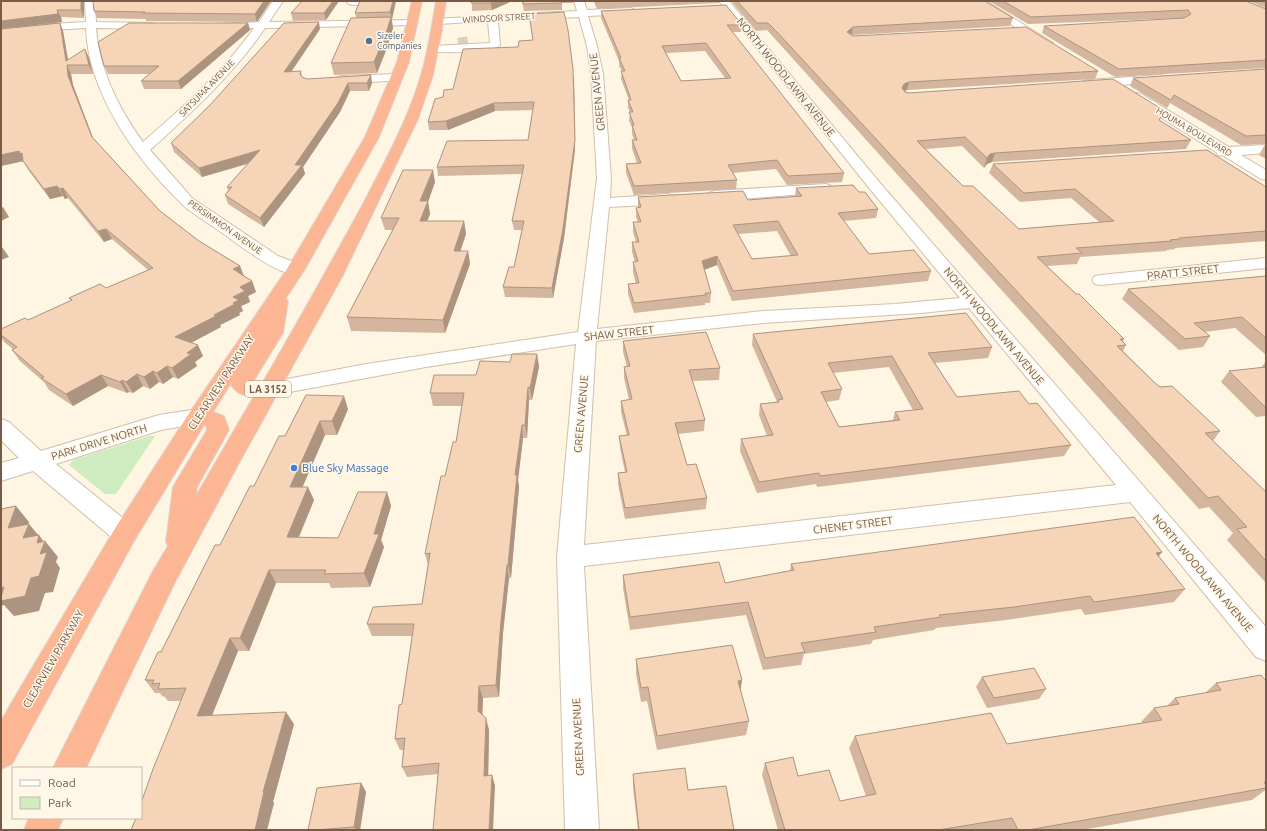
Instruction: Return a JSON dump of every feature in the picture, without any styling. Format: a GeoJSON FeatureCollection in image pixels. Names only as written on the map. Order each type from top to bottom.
{"type":"FeatureCollection","features":[{"type":"Feature","properties":{"kind":"highway","name":"CLEARVIEW PARKWAY"},"geometry":{"type":"LineString","coordinates":[[1,752],[30,698],[125,534],[198,417],[296,269],[372,137],[403,62],[431,25]]}},
{"type":"Feature","properties":{"kind":"highway","name":"LA 3152"},"geometry":{"type":"LineString","coordinates":[[70,767],[178,553],[268,389],[334,275],[378,189],[412,119],[427,74],[431,25]]}},
{"type":"Feature","properties":{"kind":"highway"},"geometry":{"type":"LineString","coordinates":[[268,389],[248,389],[242,385],[244,379],[272,333],[282,289]]}},
{"type":"Feature","properties":{"kind":"highway"},"geometry":{"type":"LineString","coordinates":[[178,553],[185,487],[218,430],[216,421],[209,418],[198,417]]}},
{"type":"Feature","properties":{"kind":"highway"},"geometry":{"type":"LineString","coordinates":[[40,830],[46,819]]}},
{"type":"Feature","properties":{"kind":"street","name":"PERSIMMON AVENUE"},"geometry":{"type":"LineString","coordinates":[[90,1],[92,46],[100,74],[125,126],[142,150],[187,201],[272,260],[296,269]]}},
{"type":"Feature","properties":{"kind":"street","name":"SATSUMA AVENUE"},"geometry":{"type":"LineString","coordinates":[[142,150],[203,95],[226,71],[262,26],[278,1]]}},
{"type":"Feature","properties":{"kind":"street"},"geometry":{"type":"LineString","coordinates":[[351,2],[365,1]]}},
{"type":"Feature","properties":{"kind":"street"},"geometry":{"type":"LineString","coordinates":[[979,1],[1060,50]]}},
{"type":"Feature","properties":{"kind":"street","name":"NORTH WOODLAWN AVENUE"},"geometry":{"type":"LineString","coordinates":[[721,5],[764,48],[867,187],[974,302],[1136,492],[1266,648]]}},
{"type":"Feature","properties":{"kind":"street","name":"WINDSOR STREET"},"geometry":{"type":"LineString","coordinates":[[208,26],[347,28],[431,25],[581,7],[644,11]]}},
{"type":"Feature","properties":{"kind":"street","name":"GREEN AVENUE"},"geometry":{"type":"LineString","coordinates":[[581,7],[592,46],[596,74],[604,178],[587,336],[570,557],[582,830]]}},
{"type":"Feature","properties":{"kind":"street"},"geometry":{"type":"LineString","coordinates":[[431,25],[489,47],[494,45],[493,18]]}},
{"type":"Feature","properties":{"kind":"street"},"geometry":{"type":"LineString","coordinates":[[1,33],[51,27],[90,25],[161,26]]}},
{"type":"Feature","properties":{"kind":"street"},"geometry":{"type":"LineString","coordinates":[[1004,31],[1042,29]]}},
{"type":"Feature","properties":{"kind":"street"},"geometry":{"type":"LineString","coordinates":[[470,41],[494,40]]}},
{"type":"Feature","properties":{"kind":"street","name":"HOUMA BOULEVARD"},"geometry":{"type":"LineString","coordinates":[[1093,70],[1266,176]]}},
{"type":"Feature","properties":{"kind":"street"},"geometry":{"type":"LineString","coordinates":[[331,80],[397,78]]}},
{"type":"Feature","properties":{"kind":"street"},"geometry":{"type":"LineString","coordinates":[[1073,85],[1174,78]]}},
{"type":"Feature","properties":{"kind":"street"},"geometry":{"type":"LineString","coordinates":[[1203,153],[1266,149]]}},
{"type":"Feature","properties":{"kind":"street"},"geometry":{"type":"LineString","coordinates":[[703,197],[844,188]]}},
{"type":"Feature","properties":{"kind":"street"},"geometry":{"type":"LineString","coordinates":[[602,203],[680,198]]}},
{"type":"Feature","properties":{"kind":"street","name":"PRATT STREET"},"geometry":{"type":"LineString","coordinates":[[1101,280],[1266,263]]}},
{"type":"Feature","properties":{"kind":"street","name":"SHAW STREET"},"geometry":{"type":"LineString","coordinates":[[268,389],[492,350],[587,336],[763,317],[934,307],[974,302]]}},
{"type":"Feature","properties":{"kind":"street","name":"PARK DRIVE NORTH"},"geometry":{"type":"LineString","coordinates":[[1,472],[159,423],[198,417]]}},
{"type":"Feature","properties":{"kind":"street"},"geometry":{"type":"LineString","coordinates":[[1,427],[37,461],[125,534]]}},
{"type":"Feature","properties":{"kind":"street","name":"CHENET STREET"},"geometry":{"type":"LineString","coordinates":[[570,557],[1136,492]]}},
{"type":"Feature","properties":{"kind":"green space"},"geometry":{"type":"Polygon","coordinates":[[[149,436],[155,436],[116,494],[105,494],[69,465],[73,460],[149,436]]]}},
{"type":"Feature","properties":{"kind":"building"},"geometry":{"type":"Polygon","coordinates":[[[1,1],[81,1],[81,10],[57,10],[58,14],[1,21],[1,1]]]}},
{"type":"Feature","properties":{"kind":"building"},"geometry":{"type":"Polygon","coordinates":[[[93,1],[264,1],[255,14],[94,11],[93,1]]]}},
{"type":"Feature","properties":{"kind":"building"},"geometry":{"type":"Polygon","coordinates":[[[302,1],[333,1],[324,13],[291,13],[302,1]]]}},
{"type":"Feature","properties":{"kind":"building"},"geometry":{"type":"Polygon","coordinates":[[[360,1],[393,1],[390,12],[355,13],[360,1]]]}},
{"type":"Feature","properties":{"kind":"building"},"geometry":{"type":"Polygon","coordinates":[[[472,1],[495,1],[491,3],[471,3],[472,1]]]}},
{"type":"Feature","properties":{"kind":"building"},"geometry":{"type":"Polygon","coordinates":[[[523,1],[561,1],[562,3],[523,4],[523,1]]]}},
{"type":"Feature","properties":{"kind":"building"},"geometry":{"type":"Polygon","coordinates":[[[737,1],[985,1],[1013,18],[853,27],[847,32],[853,36],[1026,27],[1098,71],[909,82],[904,84],[902,88],[905,92],[909,93],[1113,79],[1165,111],[1159,120],[1191,140],[995,153],[990,154],[987,158],[965,137],[917,141],[963,186],[973,186],[1019,229],[1114,221],[1075,189],[1024,193],[993,164],[1207,150],[1266,187],[1266,231],[1179,238],[1180,239],[1170,240],[1172,241],[1076,248],[1082,253],[1037,257],[1076,294],[1079,294],[1124,339],[1120,339],[1126,345],[1117,346],[1154,382],[1160,387],[1172,386],[1220,431],[1205,433],[1266,492],[1266,561],[1237,529],[1247,527],[1218,496],[1208,498],[777,32],[768,23],[757,23],[737,1]]]}},
{"type":"Feature","properties":{"kind":"building"},"geometry":{"type":"Polygon","coordinates":[[[1003,1],[1246,1],[1266,9],[1266,60],[1119,69],[1044,26],[1184,18],[1191,14],[1188,10],[1031,17],[1003,1]]]}},
{"type":"Feature","properties":{"kind":"building"},"geometry":{"type":"Polygon","coordinates":[[[726,5],[742,25],[727,25],[844,173],[788,176],[777,160],[728,165],[737,180],[634,186],[626,164],[641,163],[632,140],[637,140],[632,125],[634,125],[629,112],[633,112],[628,100],[631,100],[621,71],[625,71],[619,58],[621,58],[601,11],[726,5]],[[706,43],[662,46],[681,81],[731,78],[706,43]]]}},
{"type":"Feature","properties":{"kind":"building"},"geometry":{"type":"Polygon","coordinates":[[[564,12],[573,69],[575,140],[563,229],[552,288],[503,287],[509,267],[514,267],[524,221],[512,221],[524,165],[437,167],[447,141],[528,140],[534,102],[494,103],[446,121],[428,122],[435,99],[443,97],[444,90],[453,89],[463,49],[518,47],[519,41],[533,40],[529,14],[564,12]]]}},
{"type":"Feature","properties":{"kind":"building"},"geometry":{"type":"Polygon","coordinates":[[[391,17],[385,37],[374,62],[331,63],[351,18],[391,17]]]}},
{"type":"Feature","properties":{"kind":"building"},"geometry":{"type":"Polygon","coordinates":[[[319,22],[284,72],[301,71],[300,74],[302,77],[307,79],[371,75],[367,83],[348,83],[338,103],[295,165],[302,165],[260,218],[225,195],[232,187],[227,187],[260,150],[199,168],[171,143],[210,105],[284,23],[319,22]]]}},
{"type":"Feature","properties":{"kind":"building"},"geometry":{"type":"Polygon","coordinates":[[[60,23],[66,61],[85,49],[89,65],[67,65],[68,76],[92,137],[160,211],[199,241],[240,266],[233,269],[252,281],[240,287],[245,291],[233,297],[239,300],[233,303],[235,304],[214,315],[216,316],[175,337],[198,345],[187,353],[191,354],[172,368],[167,366],[157,373],[153,371],[144,377],[137,374],[126,382],[122,380],[120,382],[101,375],[66,394],[41,378],[44,377],[12,350],[17,347],[1,335],[1,329],[25,318],[28,320],[72,300],[69,298],[100,284],[106,288],[153,268],[106,229],[98,231],[63,188],[60,189],[57,186],[44,189],[23,161],[22,153],[20,154],[19,151],[1,155],[1,29],[60,23]]]}},
{"type":"Feature","properties":{"kind":"building"},"geometry":{"type":"Polygon","coordinates":[[[129,23],[248,23],[178,81],[141,81],[159,66],[104,66],[98,42],[129,23]]]}},
{"type":"Feature","properties":{"kind":"building"},"geometry":{"type":"Polygon","coordinates":[[[1266,69],[1266,135],[1246,136],[1174,95],[1171,100],[1133,78],[1266,69]]]}},
{"type":"Feature","properties":{"kind":"building"},"geometry":{"type":"Polygon","coordinates":[[[403,170],[433,170],[420,201],[428,201],[420,221],[464,221],[454,251],[468,251],[443,320],[347,317],[399,218],[381,218],[403,170]]]}},
{"type":"Feature","properties":{"kind":"building"},"geometry":{"type":"Polygon","coordinates":[[[853,185],[859,192],[865,192],[878,209],[838,213],[869,254],[914,250],[931,271],[733,291],[717,256],[702,261],[711,293],[705,293],[706,295],[634,303],[628,284],[639,283],[633,262],[638,261],[632,242],[639,242],[633,222],[641,222],[636,208],[641,207],[638,197],[743,191],[748,200],[802,196],[796,188],[853,185]],[[778,221],[733,225],[752,259],[798,255],[778,221]]]}},
{"type":"Feature","properties":{"kind":"building"},"geometry":{"type":"Polygon","coordinates":[[[1266,276],[1266,338],[1242,317],[1194,323],[1210,336],[1185,339],[1128,289],[1266,276]]]}},
{"type":"Feature","properties":{"kind":"building"},"geometry":{"type":"Polygon","coordinates":[[[966,313],[992,347],[928,353],[957,397],[1019,391],[1029,404],[1037,403],[1071,445],[820,476],[819,473],[759,482],[741,439],[773,435],[760,404],[779,402],[778,400],[783,399],[753,334],[966,313]],[[892,356],[828,363],[842,389],[821,392],[839,427],[900,420],[895,412],[923,409],[892,356]]]}},
{"type":"Feature","properties":{"kind":"building"},"geometry":{"type":"Polygon","coordinates":[[[706,332],[720,368],[689,370],[705,420],[675,423],[687,465],[696,464],[707,498],[625,508],[618,473],[627,472],[619,436],[629,435],[621,401],[632,399],[624,367],[630,366],[623,341],[706,332]]]}},
{"type":"Feature","properties":{"kind":"building"},"geometry":{"type":"Polygon","coordinates":[[[512,354],[537,354],[530,388],[528,387],[525,425],[522,425],[515,475],[517,475],[501,621],[496,685],[479,686],[478,711],[486,718],[484,776],[492,775],[489,830],[433,830],[439,763],[402,767],[405,738],[395,739],[399,705],[402,704],[414,624],[367,624],[373,607],[422,604],[430,553],[425,554],[441,476],[445,476],[453,442],[456,442],[464,393],[430,393],[434,375],[476,375],[480,361],[510,362],[512,354]]]}},
{"type":"Feature","properties":{"kind":"building"},"geometry":{"type":"Polygon","coordinates":[[[1266,367],[1266,406],[1264,406],[1229,371],[1266,367]]]}},
{"type":"Feature","properties":{"kind":"building"},"geometry":{"type":"Polygon","coordinates":[[[306,395],[344,396],[332,421],[320,421],[290,487],[308,487],[287,537],[338,538],[358,492],[387,492],[374,534],[379,534],[364,573],[324,574],[326,570],[269,570],[240,638],[230,638],[197,716],[286,712],[263,792],[255,830],[131,830],[136,819],[142,819],[142,800],[186,688],[158,689],[160,683],[152,684],[154,680],[145,680],[158,652],[161,652],[215,545],[220,545],[250,486],[254,486],[279,436],[285,436],[306,395]]]}},
{"type":"Feature","properties":{"kind":"building"},"geometry":{"type":"Polygon","coordinates":[[[16,506],[8,528],[29,524],[23,538],[39,535],[37,543],[45,541],[40,554],[47,552],[39,576],[31,578],[25,596],[1,601],[4,587],[1,588],[1,509],[16,506]]]}},
{"type":"Feature","properties":{"kind":"building"},"geometry":{"type":"Polygon","coordinates":[[[1134,517],[1162,552],[1156,553],[1185,589],[1094,602],[1090,596],[1014,607],[939,615],[941,617],[874,627],[876,632],[801,643],[805,652],[765,658],[748,602],[630,617],[623,575],[719,562],[725,583],[794,570],[791,564],[1134,517]]]}},
{"type":"Feature","properties":{"kind":"building"},"geometry":{"type":"Polygon","coordinates":[[[732,645],[742,680],[738,681],[749,721],[657,736],[648,687],[641,688],[636,659],[732,645]]]}},
{"type":"Feature","properties":{"kind":"building"},"geometry":{"type":"Polygon","coordinates":[[[1034,668],[1046,689],[994,698],[982,677],[1034,668]]]}},
{"type":"Feature","properties":{"kind":"building"},"geometry":{"type":"Polygon","coordinates":[[[1261,675],[1266,681],[1266,782],[1264,782],[1266,788],[1028,830],[1018,830],[1012,818],[938,830],[785,830],[765,763],[793,757],[798,776],[829,770],[840,801],[876,794],[855,736],[991,713],[1007,744],[1162,720],[1154,708],[1179,704],[1175,698],[1221,690],[1216,683],[1261,675]]]}},
{"type":"Feature","properties":{"kind":"building"},"geometry":{"type":"Polygon","coordinates":[[[685,768],[688,790],[726,786],[734,830],[639,830],[633,774],[685,768]]]}},
{"type":"Feature","properties":{"kind":"building"},"geometry":{"type":"Polygon","coordinates":[[[361,783],[354,827],[308,830],[317,788],[361,783]]]}},
{"type":"Feature","properties":{"kind":"tunnel"},"geometry":{"type":"LineString","coordinates":[[458,43],[470,41]]}},
{"type":"Feature","properties":{"kind":"place","name":"Sizeler Companies"},"geometry":{"type":"Point","coordinates":[369,41]}},
{"type":"Feature","properties":{"kind":"place","name":"Blue Sky Massage"},"geometry":{"type":"Point","coordinates":[294,468]}}]}
